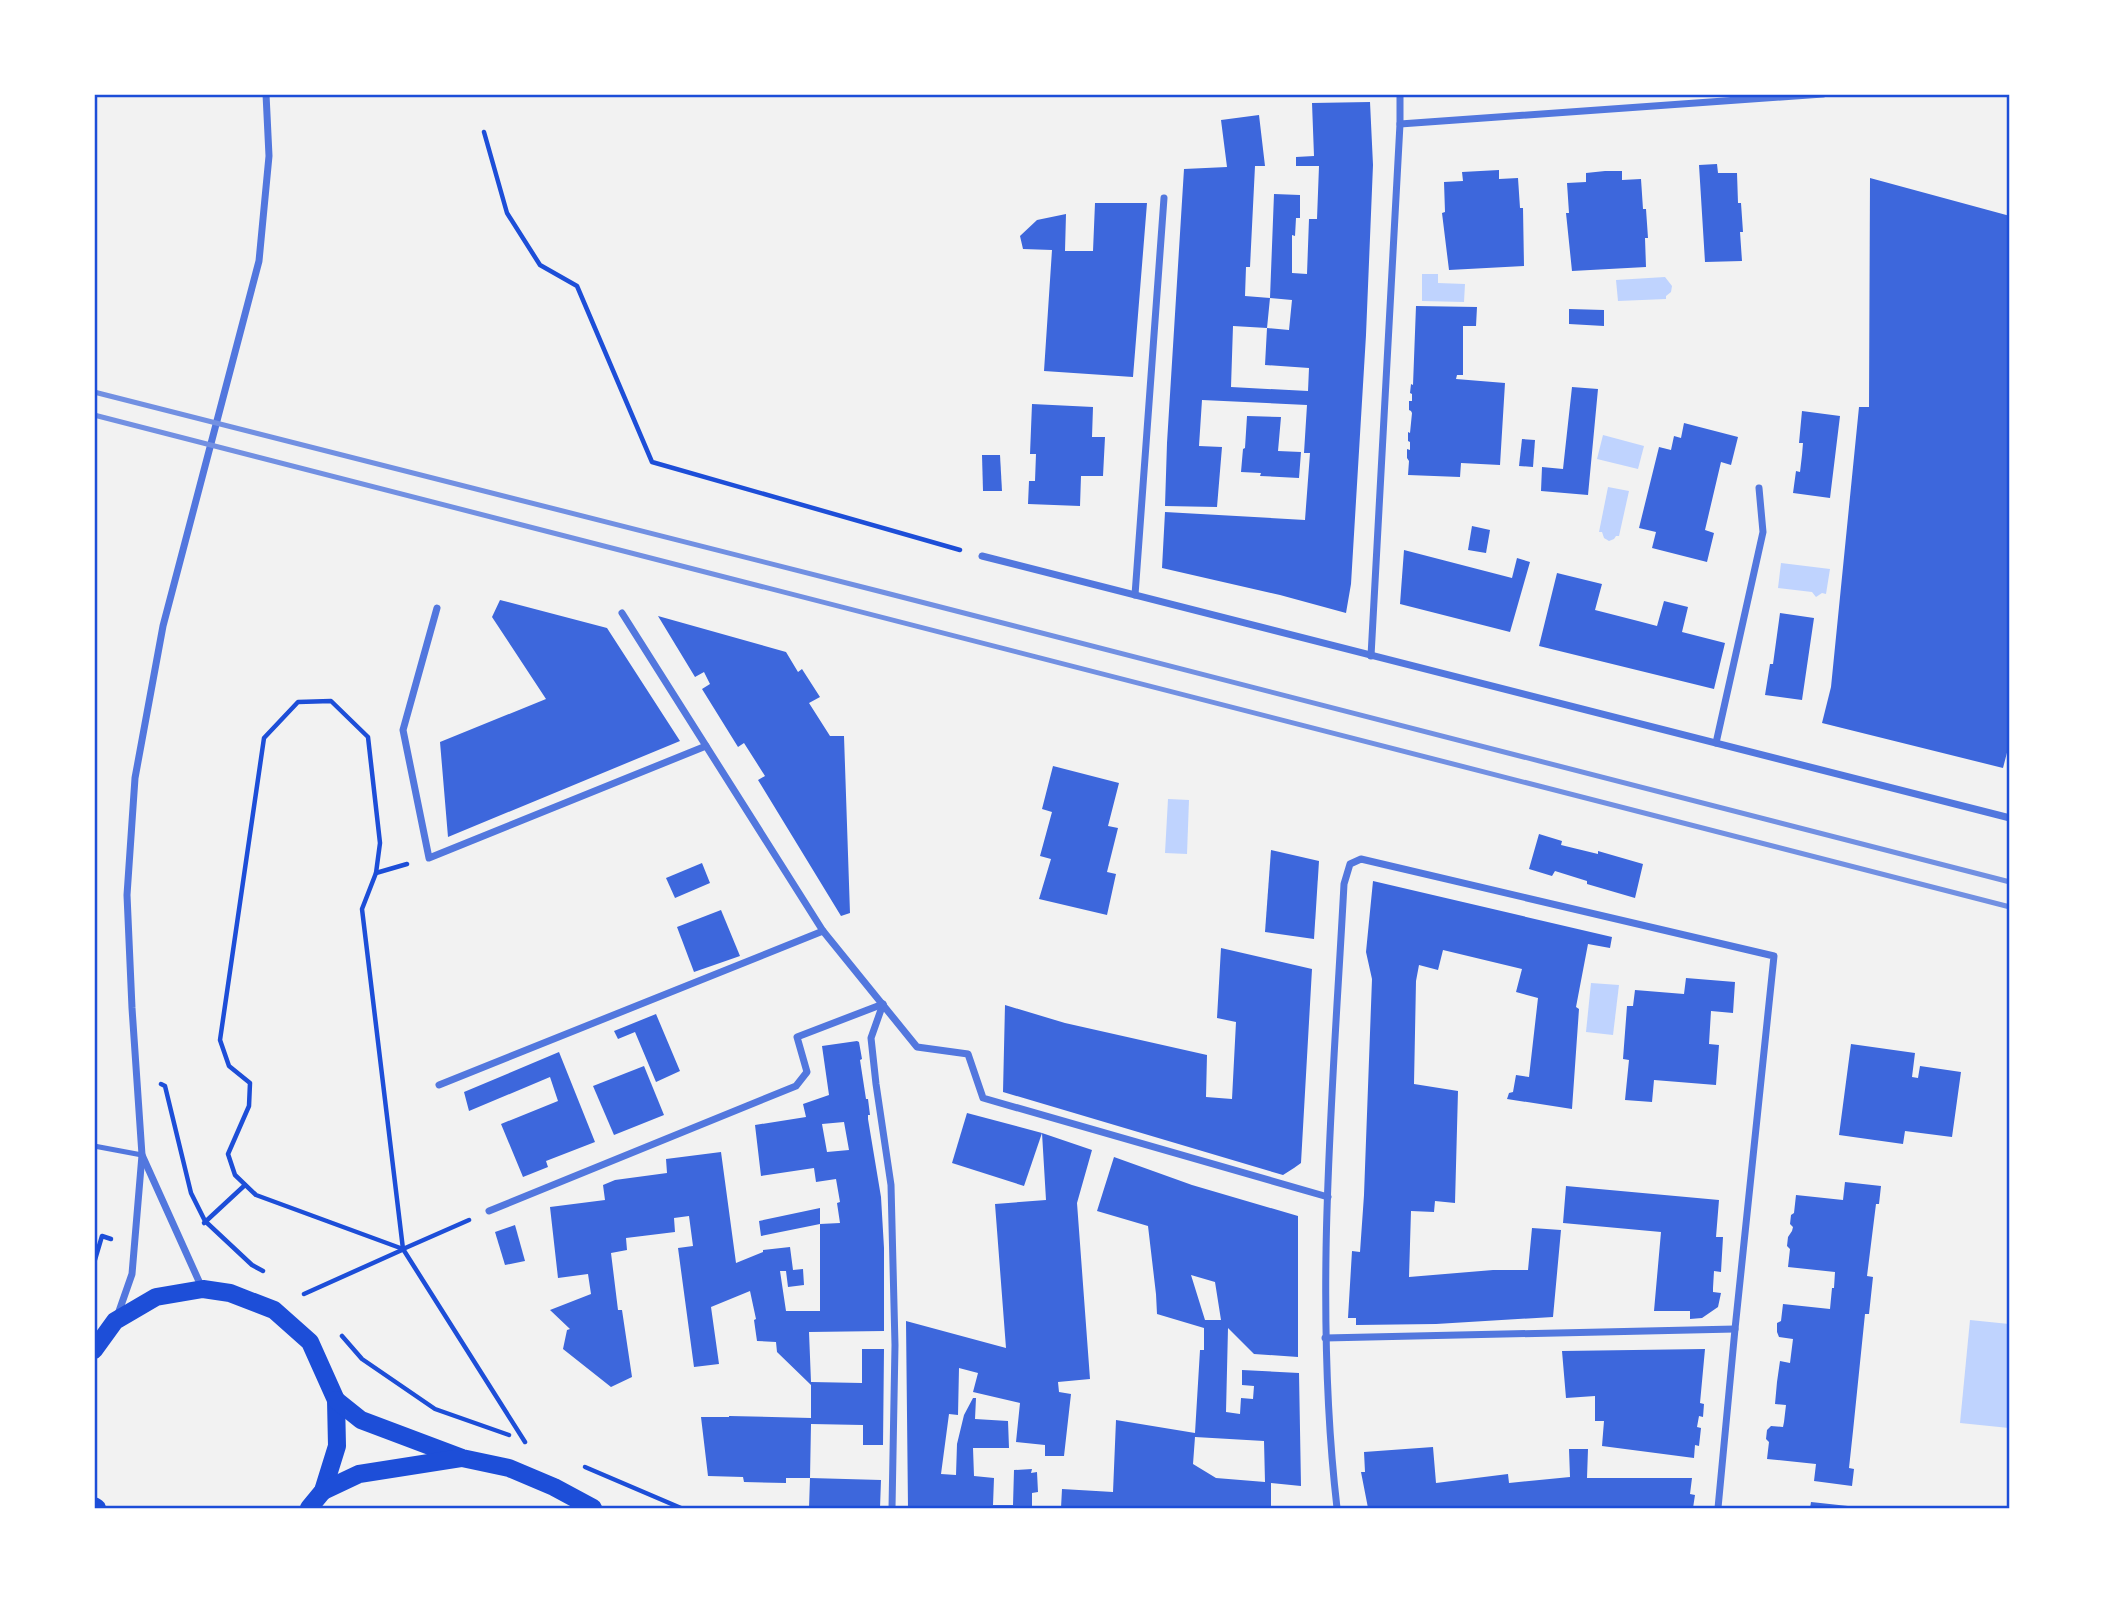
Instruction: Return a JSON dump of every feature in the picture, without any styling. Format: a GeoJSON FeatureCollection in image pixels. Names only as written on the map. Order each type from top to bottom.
{"type":"FeatureCollection","features":[{"type":"Feature","properties":{"kind":"main road"},"geometry":{"type":"LineString","coordinates":[[94,1350],[115,1321],[156,1297],[203,1289],[230,1293],[274,1310],[310,1342],[336,1400],[337,1446],[323,1491],[309,1508]]}},
{"type":"Feature","properties":{"kind":"main road"},"geometry":{"type":"LineString","coordinates":[[336,1400],[360,1420],[462,1458],[509,1468],[554,1487],[593,1508]]}},
{"type":"Feature","properties":{"kind":"main road"},"geometry":{"type":"LineString","coordinates":[[323,1491],[359,1474],[462,1458]]}},
{"type":"Feature","properties":{"kind":"street"},"geometry":{"type":"LineString","coordinates":[[115,1321],[132,1274],[142,1155],[130,970],[128,882],[135,778],[163,626],[259,261],[269,156],[266,94]]}},
{"type":"Feature","properties":{"kind":"street"},"geometry":{"type":"LineString","coordinates":[[1371,656],[1401,124],[1400,94]]}},
{"type":"Feature","properties":{"kind":"street"},"geometry":{"type":"LineString","coordinates":[[1401,124],[1822,95]]}},
{"type":"Feature","properties":{"kind":"street"},"geometry":{"type":"LineString","coordinates":[[1135,595],[1164,198]]}},
{"type":"Feature","properties":{"kind":"street"},"geometry":{"type":"LineString","coordinates":[[1716,743],[1763,532],[1759,488]]}},
{"type":"Feature","properties":{"kind":"street"},"geometry":{"type":"LineString","coordinates":[[982,556],[2010,818]]}},
{"type":"Feature","properties":{"kind":"street"},"geometry":{"type":"LineString","coordinates":[[438,608],[403,730],[429,858],[706,746]]}},
{"type":"Feature","properties":{"kind":"street"},"geometry":{"type":"LineString","coordinates":[[622,613],[823,931],[917,1047],[968,1054],[983,1098],[1328,1197]]}},
{"type":"Feature","properties":{"kind":"street"},"geometry":{"type":"LineString","coordinates":[[1337,1508],[1325,1338],[1328,1197],[1344,884],[1350,864],[1361,859],[1774,956],[1718,1508]]}},
{"type":"Feature","properties":{"kind":"street"},"geometry":{"type":"LineString","coordinates":[[439,1085],[823,931]]}},
{"type":"Feature","properties":{"kind":"street"},"geometry":{"type":"LineString","coordinates":[[489,1211],[796,1086],[807,1073],[797,1037],[883,1004]]}},
{"type":"Feature","properties":{"kind":"street"},"geometry":{"type":"LineString","coordinates":[[883,1004],[871,1038],[891,1185],[895,1345],[892,1508]]}},
{"type":"Feature","properties":{"kind":"street"},"geometry":{"type":"LineString","coordinates":[[142,1155],[203,1289]]}},
{"type":"Feature","properties":{"kind":"street"},"geometry":{"type":"LineString","coordinates":[[1325,1338],[1735,1329]]}},
{"type":"Feature","properties":{"kind":"lane"},"geometry":{"type":"LineString","coordinates":[[94,1146],[142,1155]]}},
{"type":"Feature","properties":{"kind":"path"},"geometry":{"type":"LineString","coordinates":[[484,132],[507,212],[540,265],[577,286],[652,462],[982,556]]}},
{"type":"Feature","properties":{"kind":"path"},"geometry":{"type":"LineString","coordinates":[[403,1249],[256,1195],[235,1175],[228,1154],[249,1106],[250,1083],[229,1066],[220,1040],[264,738],[298,702],[331,701],[368,737],[380,843],[376,873],[362,909],[403,1249],[554,1487]]}},
{"type":"Feature","properties":{"kind":"path"},"geometry":{"type":"LineString","coordinates":[[376,873],[429,858]]}},
{"type":"Feature","properties":{"kind":"path"},"geometry":{"type":"LineString","coordinates":[[136,1070],[165,1086],[191,1193],[205,1221],[252,1265],[273,1277]]}},
{"type":"Feature","properties":{"kind":"path"},"geometry":{"type":"LineString","coordinates":[[205,1221],[245,1185]]}},
{"type":"Feature","properties":{"kind":"path"},"geometry":{"type":"LineString","coordinates":[[304,1294],[489,1211]]}},
{"type":"Feature","properties":{"kind":"path"},"geometry":{"type":"LineString","coordinates":[[294,1288],[313,1303]]}},
{"type":"Feature","properties":{"kind":"path"},"geometry":{"type":"LineString","coordinates":[[337,1331],[362,1359],[435,1409],[536,1445]]}},
{"type":"Feature","properties":{"kind":"path"},"geometry":{"type":"LineString","coordinates":[[584,1466],[681,1508]]}},
{"type":"Feature","properties":{"kind":"water"},"geometry":{"type":"Polygon","coordinates":[[[1422,274],[1438,274],[1438,283],[1465,284],[1464,302],[1422,301],[1422,274]]]}},
{"type":"Feature","properties":{"kind":"water"},"geometry":{"type":"Polygon","coordinates":[[[1665,277],[1672,286],[1666,299],[1618,301],[1616,280],[1665,277]]]}},
{"type":"Feature","properties":{"kind":"water"},"geometry":{"type":"Polygon","coordinates":[[[1603,435],[1644,446],[1638,469],[1597,459],[1603,435]]]}},
{"type":"Feature","properties":{"kind":"water"},"geometry":{"type":"Polygon","coordinates":[[[1608,487],[1629,491],[1619,536],[1609,541],[1599,532],[1608,487]]]}},
{"type":"Feature","properties":{"kind":"water"},"geometry":{"type":"Polygon","coordinates":[[[1781,563],[1830,569],[1826,594],[1822,593],[1816,597],[1812,592],[1778,588],[1781,563]]]}},
{"type":"Feature","properties":{"kind":"water"},"geometry":{"type":"Polygon","coordinates":[[[1168,799],[1189,800],[1187,854],[1165,853],[1168,799]]]}},
{"type":"Feature","properties":{"kind":"water"},"geometry":{"type":"Polygon","coordinates":[[[1591,983],[1619,985],[1613,1035],[1586,1032],[1591,983]]]}},
{"type":"Feature","properties":{"kind":"water"},"geometry":{"type":"Polygon","coordinates":[[[1970,1320],[2009,1324],[2009,1428],[1960,1423],[1970,1320]]]}},
{"type":"Feature","properties":{"kind":"building"},"geometry":{"type":"Polygon","coordinates":[[[1370,102],[1373,165],[1366,335],[1351,584],[1346,613],[1162,568],[1165,512],[1305,520],[1310,453],[1304,453],[1307,405],[1202,400],[1199,446],[1222,447],[1217,507],[1165,506],[1184,169],[1227,167],[1221,120],[1259,115],[1265,166],[1255,166],[1250,267],[1246,267],[1245,296],[1270,298],[1274,194],[1300,195],[1300,218],[1296,218],[1295,236],[1292,235],[1292,273],[1307,274],[1309,219],[1317,219],[1319,166],[1296,166],[1296,157],[1314,156],[1312,103],[1370,102]],[[1270,298],[1267,328],[1289,330],[1292,300],[1270,298]],[[1233,326],[1231,387],[1308,391],[1309,368],[1265,365],[1267,328],[1233,326]]]}},
{"type":"Feature","properties":{"kind":"building"},"geometry":{"type":"Polygon","coordinates":[[[1717,164],[1718,173],[1737,173],[1743,232],[1740,232],[1742,261],[1705,262],[1699,165],[1717,164]]]}},
{"type":"Feature","properties":{"kind":"building"},"geometry":{"type":"Polygon","coordinates":[[[1499,170],[1499,179],[1518,178],[1520,208],[1523,208],[1524,266],[1449,270],[1442,213],[1445,212],[1444,182],[1463,181],[1462,172],[1499,170]]]}},
{"type":"Feature","properties":{"kind":"building"},"geometry":{"type":"Polygon","coordinates":[[[1622,171],[1622,180],[1641,179],[1648,238],[1645,238],[1646,267],[1572,271],[1566,213],[1569,213],[1567,183],[1586,182],[1586,173],[1622,171]]]}},
{"type":"Feature","properties":{"kind":"building"},"geometry":{"type":"Polygon","coordinates":[[[1870,178],[2010,216],[2010,741],[2003,768],[1822,723],[1831,687],[1859,407],[1869,407],[1870,178]]]}},
{"type":"Feature","properties":{"kind":"building"},"geometry":{"type":"Polygon","coordinates":[[[1095,203],[1147,203],[1133,377],[1044,371],[1052,250],[1023,249],[1020,236],[1037,220],[1066,214],[1065,251],[1093,251],[1095,203]]]}},
{"type":"Feature","properties":{"kind":"building"},"geometry":{"type":"Polygon","coordinates":[[[1416,306],[1477,307],[1476,326],[1463,326],[1463,375],[1457,375],[1456,379],[1505,383],[1500,465],[1461,463],[1460,477],[1408,475],[1408,432],[1410,433],[1412,413],[1409,410],[1409,401],[1412,401],[1410,393],[1411,384],[1413,385],[1416,306]]]}},
{"type":"Feature","properties":{"kind":"building"},"geometry":{"type":"Polygon","coordinates":[[[1569,309],[1604,310],[1604,326],[1569,324],[1569,309]]]}},
{"type":"Feature","properties":{"kind":"building"},"geometry":{"type":"Polygon","coordinates":[[[1572,387],[1598,389],[1588,495],[1541,491],[1542,467],[1563,469],[1572,387]]]}},
{"type":"Feature","properties":{"kind":"building"},"geometry":{"type":"Polygon","coordinates":[[[1032,404],[1093,407],[1092,437],[1105,437],[1103,476],[1081,476],[1080,506],[1028,504],[1029,481],[1035,481],[1036,454],[1030,454],[1032,404]]]}},
{"type":"Feature","properties":{"kind":"building"},"geometry":{"type":"Polygon","coordinates":[[[1802,411],[1840,416],[1830,498],[1793,493],[1796,471],[1800,472],[1802,455],[1803,443],[1799,443],[1802,411]]]}},
{"type":"Feature","properties":{"kind":"building"},"geometry":{"type":"Polygon","coordinates":[[[1247,416],[1281,417],[1278,451],[1301,452],[1299,478],[1241,472],[1247,416]]]}},
{"type":"Feature","properties":{"kind":"building"},"geometry":{"type":"Polygon","coordinates":[[[1684,423],[1738,437],[1731,465],[1721,462],[1705,530],[1714,533],[1707,562],[1652,548],[1656,532],[1639,528],[1659,447],[1671,450],[1674,436],[1681,438],[1684,423]]]}},
{"type":"Feature","properties":{"kind":"building"},"geometry":{"type":"Polygon","coordinates":[[[1522,439],[1535,440],[1533,467],[1519,466],[1522,439]]]}},
{"type":"Feature","properties":{"kind":"building"},"geometry":{"type":"Polygon","coordinates":[[[982,455],[1000,455],[1002,491],[983,491],[982,455]]]}},
{"type":"Feature","properties":{"kind":"building"},"geometry":{"type":"Polygon","coordinates":[[[1472,526],[1490,530],[1486,553],[1468,550],[1472,526]]]}},
{"type":"Feature","properties":{"kind":"building"},"geometry":{"type":"Polygon","coordinates":[[[1404,550],[1512,578],[1517,558],[1530,562],[1510,632],[1400,604],[1404,550]]]}},
{"type":"Feature","properties":{"kind":"building"},"geometry":{"type":"Polygon","coordinates":[[[1557,573],[1602,584],[1595,610],[1657,626],[1664,601],[1688,607],[1682,632],[1725,643],[1714,689],[1539,646],[1557,573]]]}},
{"type":"Feature","properties":{"kind":"building"},"geometry":{"type":"Polygon","coordinates":[[[500,600],[607,628],[680,741],[448,837],[440,742],[546,699],[492,617],[500,600]]]}},
{"type":"Feature","properties":{"kind":"building"},"geometry":{"type":"Polygon","coordinates":[[[1780,613],[1814,618],[1802,700],[1765,695],[1770,664],[1773,664],[1780,613]]]}},
{"type":"Feature","properties":{"kind":"building"},"geometry":{"type":"Polygon","coordinates":[[[658,616],[786,652],[798,672],[802,669],[820,697],[809,703],[830,736],[844,736],[850,913],[841,916],[758,780],[765,776],[744,743],[738,747],[702,689],[710,684],[704,672],[695,677],[658,616]]]}},
{"type":"Feature","properties":{"kind":"building"},"geometry":{"type":"Polygon","coordinates":[[[1053,766],[1119,783],[1108,826],[1118,828],[1107,872],[1116,874],[1107,915],[1039,899],[1051,859],[1040,856],[1052,812],[1042,809],[1053,766]]]}},
{"type":"Feature","properties":{"kind":"building"},"geometry":{"type":"Polygon","coordinates":[[[1539,834],[1562,841],[1561,845],[1598,854],[1598,851],[1643,864],[1635,898],[1555,871],[1552,876],[1529,869],[1539,834]]]}},
{"type":"Feature","properties":{"kind":"building"},"geometry":{"type":"Polygon","coordinates":[[[1271,850],[1319,861],[1314,939],[1265,932],[1271,850]]]}},
{"type":"Feature","properties":{"kind":"building"},"geometry":{"type":"Polygon","coordinates":[[[702,863],[710,883],[675,898],[666,878],[702,863]]]}},
{"type":"Feature","properties":{"kind":"building"},"geometry":{"type":"Polygon","coordinates":[[[1373,881],[1612,937],[1610,948],[1588,944],[1576,1007],[1579,1009],[1572,1109],[1507,1099],[1509,1093],[1513,1092],[1516,1075],[1529,1077],[1538,998],[1516,992],[1522,969],[1443,950],[1438,970],[1419,965],[1416,981],[1414,1084],[1458,1091],[1455,1203],[1435,1201],[1434,1212],[1411,1211],[1409,1277],[1528,1270],[1532,1228],[1561,1230],[1553,1317],[1436,1324],[1356,1325],[1356,1318],[1348,1318],[1352,1251],[1360,1252],[1364,1195],[1372,979],[1366,952],[1373,881]]]}},
{"type":"Feature","properties":{"kind":"building"},"geometry":{"type":"Polygon","coordinates":[[[721,910],[740,956],[694,972],[677,927],[721,910]]]}},
{"type":"Feature","properties":{"kind":"building"},"geometry":{"type":"Polygon","coordinates":[[[1221,948],[1312,969],[1301,1163],[1294,1168],[1283,1175],[1003,1092],[1005,1005],[1065,1023],[1207,1055],[1206,1097],[1232,1099],[1236,1022],[1217,1018],[1221,948]]]}},
{"type":"Feature","properties":{"kind":"building"},"geometry":{"type":"Polygon","coordinates":[[[1686,978],[1735,982],[1733,1013],[1711,1011],[1709,1044],[1719,1045],[1716,1085],[1654,1080],[1652,1102],[1625,1100],[1629,1060],[1623,1059],[1627,1006],[1633,1006],[1635,990],[1684,994],[1686,978]]]}},
{"type":"Feature","properties":{"kind":"building"},"geometry":{"type":"Polygon","coordinates":[[[656,1014],[680,1071],[656,1082],[635,1032],[618,1039],[614,1031],[656,1014]]]}},
{"type":"Feature","properties":{"kind":"building"},"geometry":{"type":"Polygon","coordinates":[[[857,1041],[862,1059],[860,1060],[870,1115],[868,1119],[881,1197],[884,1331],[809,1332],[811,1382],[862,1383],[862,1349],[884,1349],[883,1445],[863,1445],[863,1425],[811,1424],[810,1478],[786,1478],[786,1483],[744,1482],[743,1477],[708,1476],[701,1417],[811,1418],[811,1385],[777,1352],[776,1342],[757,1341],[750,1291],[711,1307],[719,1364],[694,1367],[678,1248],[693,1246],[689,1216],[674,1218],[675,1232],[626,1238],[627,1250],[611,1253],[618,1310],[622,1310],[632,1377],[611,1387],[563,1349],[567,1330],[570,1329],[550,1310],[591,1294],[588,1274],[558,1278],[550,1207],[605,1200],[603,1185],[615,1180],[667,1173],[666,1159],[721,1152],[736,1263],[763,1250],[790,1247],[793,1270],[803,1269],[804,1285],[788,1287],[786,1271],[780,1271],[786,1311],[820,1311],[820,1224],[840,1223],[836,1179],[816,1182],[814,1168],[761,1176],[755,1125],[806,1117],[803,1104],[829,1095],[822,1046],[857,1041]],[[844,1122],[822,1124],[827,1152],[849,1150],[844,1122]]]}},
{"type":"Feature","properties":{"kind":"building"},"geometry":{"type":"Polygon","coordinates":[[[1851,1044],[1915,1053],[1912,1077],[1918,1078],[1920,1066],[1961,1072],[1952,1137],[1905,1131],[1903,1144],[1839,1135],[1851,1044]]]}},
{"type":"Feature","properties":{"kind":"building"},"geometry":{"type":"Polygon","coordinates":[[[559,1052],[595,1142],[546,1161],[548,1167],[523,1177],[501,1124],[558,1101],[550,1077],[469,1111],[464,1092],[559,1052]]]}},
{"type":"Feature","properties":{"kind":"building"},"geometry":{"type":"Polygon","coordinates":[[[644,1066],[664,1115],[614,1135],[593,1086],[644,1066]]]}},
{"type":"Feature","properties":{"kind":"building"},"geometry":{"type":"Polygon","coordinates":[[[967,1113],[1042,1133],[1024,1186],[952,1163],[967,1113]]]}},
{"type":"Feature","properties":{"kind":"building"},"geometry":{"type":"Polygon","coordinates":[[[1042,1133],[1092,1150],[1077,1203],[1090,1379],[1058,1382],[1059,1392],[1071,1394],[1064,1456],[1045,1456],[1045,1445],[1016,1442],[1020,1403],[973,1392],[978,1373],[959,1368],[958,1415],[949,1414],[941,1474],[956,1475],[957,1444],[964,1415],[973,1398],[976,1398],[975,1419],[1008,1421],[1009,1448],[973,1448],[974,1476],[994,1478],[993,1505],[1013,1505],[1014,1470],[1032,1469],[1031,1473],[1037,1472],[1038,1492],[1032,1493],[1032,1507],[908,1508],[906,1321],[1006,1348],[995,1204],[1046,1200],[1042,1133]]]}},
{"type":"Feature","properties":{"kind":"building"},"geometry":{"type":"Polygon","coordinates":[[[1114,1157],[1192,1185],[1298,1216],[1298,1357],[1254,1354],[1228,1328],[1226,1412],[1240,1414],[1241,1398],[1253,1399],[1254,1386],[1242,1385],[1242,1370],[1299,1373],[1301,1486],[1271,1483],[1271,1508],[1061,1508],[1062,1489],[1113,1492],[1116,1420],[1195,1433],[1200,1350],[1204,1350],[1204,1328],[1157,1314],[1148,1226],[1097,1211],[1114,1157]],[[1191,1275],[1205,1320],[1221,1320],[1215,1282],[1191,1275]],[[1195,1437],[1193,1464],[1216,1478],[1265,1482],[1264,1441],[1195,1437]]]}},
{"type":"Feature","properties":{"kind":"building"},"geometry":{"type":"Polygon","coordinates":[[[1845,1182],[1881,1186],[1879,1204],[1876,1204],[1867,1276],[1873,1277],[1869,1314],[1865,1314],[1849,1468],[1854,1469],[1852,1486],[1814,1481],[1816,1464],[1767,1459],[1769,1442],[1766,1439],[1767,1430],[1771,1426],[1783,1427],[1784,1422],[1786,1405],[1775,1404],[1777,1382],[1780,1361],[1790,1363],[1793,1339],[1779,1337],[1777,1332],[1783,1304],[1830,1309],[1834,1288],[1835,1272],[1788,1267],[1788,1237],[1793,1227],[1790,1224],[1796,1195],[1843,1200],[1845,1182]]]}},
{"type":"Feature","properties":{"kind":"building"},"geometry":{"type":"Polygon","coordinates":[[[1566,1186],[1719,1200],[1716,1237],[1723,1237],[1721,1272],[1714,1271],[1713,1288],[1713,1292],[1721,1293],[1718,1307],[1702,1318],[1690,1319],[1690,1311],[1654,1311],[1661,1232],[1563,1223],[1566,1186]]]}},
{"type":"Feature","properties":{"kind":"building"},"geometry":{"type":"Polygon","coordinates":[[[820,1208],[820,1224],[761,1236],[759,1221],[820,1208]]]}},
{"type":"Feature","properties":{"kind":"building"},"geometry":{"type":"Polygon","coordinates":[[[515,1225],[525,1261],[505,1265],[495,1232],[515,1225]]]}},
{"type":"Feature","properties":{"kind":"building"},"geometry":{"type":"Polygon","coordinates":[[[1705,1349],[1700,1403],[1704,1404],[1703,1417],[1699,1416],[1699,1446],[1695,1445],[1694,1458],[1602,1446],[1604,1421],[1595,1421],[1595,1396],[1566,1398],[1562,1351],[1705,1349]]]}},
{"type":"Feature","properties":{"kind":"building"},"geometry":{"type":"Polygon","coordinates":[[[1433,1447],[1436,1483],[1508,1474],[1509,1483],[1570,1477],[1569,1449],[1588,1449],[1587,1478],[1692,1478],[1690,1494],[1695,1495],[1693,1508],[1368,1508],[1361,1472],[1365,1472],[1364,1452],[1433,1447]]]}},
{"type":"Feature","properties":{"kind":"building"},"geometry":{"type":"Polygon","coordinates":[[[810,1478],[881,1480],[880,1508],[809,1508],[810,1478]]]}},
{"type":"Feature","properties":{"kind":"building"},"geometry":{"type":"Polygon","coordinates":[[[1811,1502],[1848,1506],[1848,1508],[1810,1508],[1811,1502]]]}},
{"type":"Feature","properties":{"kind":"railway"},"geometry":{"type":"LineString","coordinates":[[94,392],[2010,882]]}},
{"type":"Feature","properties":{"kind":"railway"},"geometry":{"type":"LineString","coordinates":[[94,415],[2010,907]]}}]}
